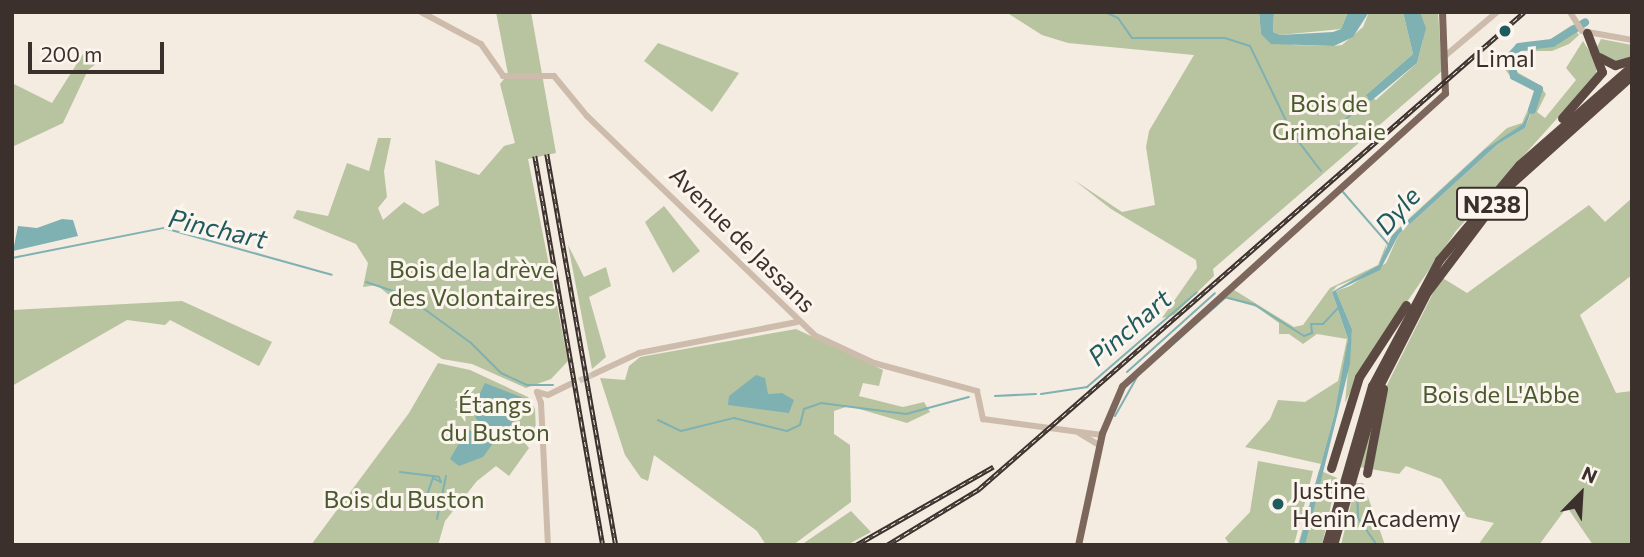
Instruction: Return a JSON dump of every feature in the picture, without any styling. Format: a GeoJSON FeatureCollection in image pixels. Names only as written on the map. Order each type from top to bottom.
{"type":"FeatureCollection","features":[{"type":"Feature","properties":{"kind":"highway"},"geometry":{"type":"LineString","coordinates":[[1558,128],[1600,76],[1598,55],[1581,28]]}},
{"type":"Feature","properties":{"kind":"highway"},"geometry":{"type":"LineString","coordinates":[[1598,55],[1615,65],[1632,60]]}},
{"type":"Feature","properties":{"kind":"highway","name":"N238"},"geometry":{"type":"LineString","coordinates":[[1326,545],[1372,386],[1421,289],[1483,204],[1558,128],[1632,66]]}},
{"type":"Feature","properties":{"kind":"highway","name":"N238"},"geometry":{"type":"LineString","coordinates":[[1350,459],[1392,357],[1446,263],[1488,208],[1541,153],[1632,75]]}},
{"type":"Feature","properties":{"kind":"highway"},"geometry":{"type":"LineString","coordinates":[[1331,468],[1359,377],[1421,289]]}},
{"type":"Feature","properties":{"kind":"highway"},"geometry":{"type":"LineString","coordinates":[[1367,473],[1392,357]]}},
{"type":"Feature","properties":{"kind":"highway","name":"N238"},"geometry":{"type":"LineString","coordinates":[[1333,545],[1344,480]]}},
{"type":"Feature","properties":{"kind":"main road"},"geometry":{"type":"LineString","coordinates":[[1078,545],[1102,434],[1131,374],[1445,93],[1442,12]]}},
{"type":"Feature","properties":{"kind":"street","name":"Avenue de Jassans"},"geometry":{"type":"LineString","coordinates":[[421,12],[481,44],[503,76],[554,76],[587,116],[685,205],[797,322],[863,359],[977,391],[983,419],[1074,430]]}},
{"type":"Feature","properties":{"kind":"street"},"geometry":{"type":"LineString","coordinates":[[1445,56],[1497,12]]}},
{"type":"Feature","properties":{"kind":"street"},"geometry":{"type":"LineString","coordinates":[[1570,12],[1581,28],[1632,40]]}},
{"type":"Feature","properties":{"kind":"street"},"geometry":{"type":"LineString","coordinates":[[594,374],[639,353],[797,322]]}},
{"type":"Feature","properties":{"kind":"street"},"geometry":{"type":"LineString","coordinates":[[541,403],[548,395],[571,384]]}},
{"type":"Feature","properties":{"kind":"street"},"geometry":{"type":"LineString","coordinates":[[548,395],[537,392],[541,403],[548,545]]}},
{"type":"Feature","properties":{"kind":"street"},"geometry":{"type":"LineString","coordinates":[[1074,430],[1102,434]]}},
{"type":"Feature","properties":{"kind":"street"},"geometry":{"type":"LineString","coordinates":[[1074,430],[1099,444]]}},
{"type":"Feature","properties":{"kind":"green space","name":"Bois de la drève des Volontaires"},"geometry":{"type":"Polygon","coordinates":[[[496,12],[531,12],[556,153],[528,159],[568,361],[551,379],[526,388],[472,364],[442,359],[389,323],[396,301],[377,285],[363,287],[368,263],[356,244],[293,218],[297,210],[328,216],[347,163],[369,171],[378,138],[391,138],[384,171],[387,197],[378,208],[383,220],[404,202],[423,214],[439,205],[435,160],[479,175],[504,146],[515,143],[500,84],[508,74],[496,12]]]}},
{"type":"Feature","properties":{"kind":"green space","name":"Bois de Grimohaie"},"geometry":{"type":"Polygon","coordinates":[[[1006,12],[1259,12],[1261,34],[1293,45],[1334,46],[1342,45],[1363,27],[1369,12],[1403,12],[1413,54],[1367,94],[1376,100],[1417,63],[1423,40],[1420,12],[1438,12],[1442,71],[1213,269],[1214,276],[1174,315],[1162,318],[1197,268],[1196,260],[1111,209],[1074,180],[1122,212],[1155,205],[1146,147],[1149,131],[1194,55],[1068,43],[1042,35],[1006,12]]]}},
{"type":"Feature","properties":{"kind":"green space"},"geometry":{"type":"Polygon","coordinates":[[[1274,12],[1348,12],[1341,29],[1280,35],[1273,32],[1274,12]]]}},
{"type":"Feature","properties":{"kind":"green space"},"geometry":{"type":"Polygon","coordinates":[[[1572,25],[1579,35],[1569,44],[1552,51],[1519,51],[1512,69],[1539,85],[1546,94],[1537,112],[1545,118],[1576,80],[1566,68],[1583,41],[1597,63],[1596,75],[1456,231],[1364,364],[1345,403],[1352,329],[1336,291],[1350,286],[1386,263],[1399,234],[1498,144],[1525,128],[1536,100],[1524,124],[1485,149],[1387,242],[1389,237],[1507,128],[1522,123],[1536,91],[1510,76],[1502,65],[1507,54],[1519,45],[1548,41],[1572,25]]]}},
{"type":"Feature","properties":{"kind":"green space"},"geometry":{"type":"Polygon","coordinates":[[[1601,39],[1632,45],[1632,57],[1620,63],[1603,59],[1596,49],[1601,39]]]}},
{"type":"Feature","properties":{"kind":"green space"},"geometry":{"type":"Polygon","coordinates":[[[658,43],[739,73],[712,112],[644,61],[658,43]]]}},
{"type":"Feature","properties":{"kind":"green space"},"geometry":{"type":"Polygon","coordinates":[[[83,54],[101,60],[88,70],[63,123],[12,147],[12,83],[52,103],[83,54]]]}},
{"type":"Feature","properties":{"kind":"green space","name":"Bois de L'Abbe"},"geometry":{"type":"Polygon","coordinates":[[[1632,198],[1632,275],[1580,315],[1616,393],[1632,391],[1632,545],[1593,545],[1567,507],[1539,545],[1478,545],[1494,523],[1467,517],[1441,479],[1406,466],[1399,474],[1359,467],[1376,407],[1441,277],[1467,293],[1589,205],[1605,222],[1632,198]]]}},
{"type":"Feature","properties":{"kind":"green space"},"geometry":{"type":"Polygon","coordinates":[[[664,206],[700,251],[673,273],[645,222],[664,206]]]}},
{"type":"Feature","properties":{"kind":"green space"},"geometry":{"type":"Polygon","coordinates":[[[1387,242],[1383,261],[1379,265],[1369,273],[1337,286],[1332,292],[1348,339],[1338,401],[1321,464],[1245,447],[1270,419],[1278,400],[1305,402],[1338,381],[1347,339],[1317,334],[1303,344],[1289,334],[1279,334],[1279,323],[1257,307],[1222,297],[1231,288],[1294,327],[1303,325],[1330,288],[1378,265],[1387,242]]]}},
{"type":"Feature","properties":{"kind":"green space"},"geometry":{"type":"Polygon","coordinates":[[[568,245],[584,277],[606,267],[611,286],[589,297],[606,357],[592,369],[568,245]]]}},
{"type":"Feature","properties":{"kind":"green space"},"geometry":{"type":"Polygon","coordinates":[[[182,301],[272,342],[259,366],[170,320],[165,325],[127,320],[12,386],[12,310],[182,301]]]}},
{"type":"Feature","properties":{"kind":"green space"},"geometry":{"type":"Polygon","coordinates":[[[796,329],[883,370],[879,386],[863,383],[859,396],[903,407],[924,402],[930,412],[907,423],[849,406],[834,411],[834,434],[850,445],[851,502],[793,545],[766,545],[757,531],[654,455],[648,481],[641,478],[625,455],[600,378],[625,380],[629,366],[640,357],[796,329]]]}},
{"type":"Feature","properties":{"kind":"green space","name":"Bois du Buston"},"geometry":{"type":"Polygon","coordinates":[[[438,363],[470,370],[528,397],[535,409],[536,432],[520,437],[529,448],[509,476],[496,466],[477,481],[445,521],[438,545],[311,545],[409,413],[438,363]]]}},
{"type":"Feature","properties":{"kind":"green space","name":"Justine Henin Academy"},"geometry":{"type":"Polygon","coordinates":[[[1258,461],[1313,471],[1294,545],[1230,545],[1225,538],[1250,512],[1258,461]]]}},
{"type":"Feature","properties":{"kind":"green space"},"geometry":{"type":"Polygon","coordinates":[[[1319,470],[1337,478],[1322,545],[1298,545],[1319,470]]]}},
{"type":"Feature","properties":{"kind":"green space"},"geometry":{"type":"Polygon","coordinates":[[[1356,483],[1363,483],[1385,545],[1341,545],[1356,483]]]}},
{"type":"Feature","properties":{"kind":"green space"},"geometry":{"type":"Polygon","coordinates":[[[851,511],[871,532],[847,545],[801,545],[851,511]]]}},
{"type":"Feature","properties":{"kind":"water"},"geometry":{"type":"Polygon","coordinates":[[[1259,12],[1274,12],[1273,32],[1280,35],[1333,32],[1341,29],[1348,12],[1369,12],[1353,37],[1334,46],[1271,44],[1261,34],[1259,12]]]}},
{"type":"Feature","properties":{"kind":"water"},"geometry":{"type":"Polygon","coordinates":[[[1403,12],[1420,12],[1426,28],[1417,63],[1371,101],[1366,95],[1413,54],[1403,12]]]}},
{"type":"Feature","properties":{"kind":"water"},"geometry":{"type":"Polygon","coordinates":[[[1535,100],[1525,128],[1498,144],[1399,234],[1380,270],[1336,291],[1352,329],[1350,364],[1305,545],[1299,545],[1335,412],[1348,339],[1332,292],[1379,265],[1392,235],[1485,149],[1523,124],[1535,100]]]}},
{"type":"Feature","properties":{"kind":"water"},"geometry":{"type":"Polygon","coordinates":[[[62,219],[73,220],[78,236],[13,251],[18,226],[37,228],[62,219]]]}},
{"type":"Feature","properties":{"kind":"water"},"geometry":{"type":"Polygon","coordinates":[[[756,375],[765,378],[768,394],[782,393],[794,400],[789,413],[728,405],[729,396],[756,375]]]}},
{"type":"Feature","properties":{"kind":"water"},"geometry":{"type":"Polygon","coordinates":[[[485,383],[529,400],[502,437],[476,419],[473,407],[485,383]]]}},
{"type":"Feature","properties":{"kind":"water"},"geometry":{"type":"Polygon","coordinates":[[[467,429],[494,442],[483,457],[459,466],[450,459],[467,429]]]}},
{"type":"Feature","properties":{"kind":"waterway"},"geometry":{"type":"LineString","coordinates":[[1075,12],[1084,12]]}},
{"type":"Feature","properties":{"kind":"waterway"},"geometry":{"type":"LineString","coordinates":[[1105,12],[1118,18],[1132,38],[1225,38],[1250,46],[1292,133]]}},
{"type":"Feature","properties":{"kind":"waterway","name":"Dyle"},"geometry":{"type":"LineString","coordinates":[[1532,110],[1539,89],[1514,76],[1510,57],[1519,47],[1552,43],[1585,22]]}},
{"type":"Feature","properties":{"kind":"waterway"},"geometry":{"type":"LineString","coordinates":[[1321,171],[1292,133],[1322,140],[1370,98]]}},
{"type":"Feature","properties":{"kind":"waterway"},"geometry":{"type":"LineString","coordinates":[[1343,192],[1388,244]]}},
{"type":"Feature","properties":{"kind":"waterway","name":"Pinchart"},"geometry":{"type":"LineString","coordinates":[[12,258],[164,228],[332,275]]}},
{"type":"Feature","properties":{"kind":"waterway","name":"Pinchart"},"geometry":{"type":"LineString","coordinates":[[366,282],[405,295],[471,343],[501,373],[527,385],[553,385]]}},
{"type":"Feature","properties":{"kind":"waterway","name":"Pinchart"},"geometry":{"type":"LineString","coordinates":[[1041,394],[1087,387],[1197,292]]}},
{"type":"Feature","properties":{"kind":"waterway"},"geometry":{"type":"LineString","coordinates":[[1127,372],[1215,293]]}},
{"type":"Feature","properties":{"kind":"waterway","name":"Pinchart"},"geometry":{"type":"LineString","coordinates":[[1224,297],[1255,305],[1304,336],[1312,333],[1311,324],[1323,324],[1337,309]]}},
{"type":"Feature","properties":{"kind":"waterway"},"geometry":{"type":"LineString","coordinates":[[1143,371],[1225,298]]}},
{"type":"Feature","properties":{"kind":"waterway"},"geometry":{"type":"LineString","coordinates":[[1115,416],[1137,377]]}},
{"type":"Feature","properties":{"kind":"waterway","name":"Pinchart"},"geometry":{"type":"LineString","coordinates":[[995,396],[1036,394]]}},
{"type":"Feature","properties":{"kind":"waterway","name":"Pinchart"},"geometry":{"type":"LineString","coordinates":[[658,420],[681,431],[734,418],[787,431],[800,425],[804,409],[821,403],[906,414],[969,397]]}},
{"type":"Feature","properties":{"kind":"waterway"},"geometry":{"type":"LineString","coordinates":[[400,472],[439,477],[441,482]]}},
{"type":"Feature","properties":{"kind":"waterway"},"geometry":{"type":"LineString","coordinates":[[437,519],[446,476]]}},
{"type":"Feature","properties":{"kind":"waterway"},"geometry":{"type":"LineString","coordinates":[[417,499],[426,498],[433,478],[441,482]]}},
{"type":"Feature","properties":{"kind":"waterway"},"geometry":{"type":"LineString","coordinates":[[1357,488],[1358,518],[1377,545]]}},
{"type":"Feature","properties":{"kind":"tunnel"},"geometry":{"type":"LineString","coordinates":[[571,384],[594,374]]}},
{"type":"Feature","properties":{"kind":"railway"},"geometry":{"type":"LineString","coordinates":[[887,545],[979,489],[1524,12]]}},
{"type":"Feature","properties":{"kind":"railway"},"geometry":{"type":"LineString","coordinates":[[547,154],[616,545]]}},
{"type":"Feature","properties":{"kind":"railway"},"geometry":{"type":"LineString","coordinates":[[535,156],[603,545]]}},
{"type":"Feature","properties":{"kind":"railway"},"geometry":{"type":"LineString","coordinates":[[856,545],[993,467]]}},
{"type":"Feature","properties":{"kind":"place","name":"Limal"},"geometry":{"type":"Point","coordinates":[1505,31]}},
{"type":"Feature","properties":{"kind":"place","name":"Justine Henin Academy"},"geometry":{"type":"Point","coordinates":[1278,504]}},
{"type":"Feature","properties":{"kind":"park label","name":"Étangs du Buston"},"geometry":{"type":"Point","coordinates":[495,418]}}]}
